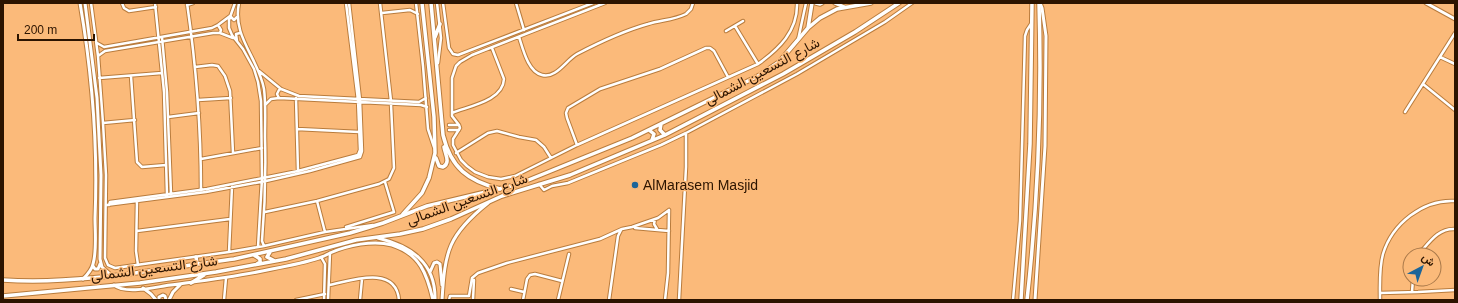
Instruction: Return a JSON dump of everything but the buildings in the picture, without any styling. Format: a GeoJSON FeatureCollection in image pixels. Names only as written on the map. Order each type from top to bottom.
{"type":"FeatureCollection","features":[{"type":"Feature","properties":{"kind":"main road"},"geometry":{"type":"LineString","coordinates":[[808,28],[812,11],[812,3]]}},
{"type":"Feature","properties":{"kind":"main road"},"geometry":{"type":"LineString","coordinates":[[816,3],[822,3]]}},
{"type":"Feature","properties":{"kind":"main road"},"geometry":{"type":"LineString","coordinates":[[835,3],[844,7]]}},
{"type":"Feature","properties":{"kind":"main road","name":"شارع التسعين الشمالى"},"geometry":{"type":"LineString","coordinates":[[3,279],[8,281],[112,276],[254,255],[344,234],[377,225],[403,214],[440,202],[520,183],[649,130],[767,71],[779,62],[808,28],[824,15],[844,7],[871,3]]}},
{"type":"Feature","properties":{"kind":"main road","name":"شارع التسعين الشمالى"},"geometry":{"type":"LineString","coordinates":[[3,296],[114,285],[207,273],[257,265],[348,242],[423,229],[451,219],[492,200],[584,169],[665,135],[783,74],[850,35],[899,3]]}},
{"type":"Feature","properties":{"kind":"main road"},"geometry":{"type":"LineString","coordinates":[[1021,300],[1029,168],[1032,3]]}},
{"type":"Feature","properties":{"kind":"main road"},"geometry":{"type":"LineString","coordinates":[[1028,300],[1038,142],[1040,61],[1039,3]]}},
{"type":"Feature","properties":{"kind":"main road"},"geometry":{"type":"LineString","coordinates":[[403,214],[422,193],[429,178],[435,153],[424,4]]}},
{"type":"Feature","properties":{"kind":"main road"},"geometry":{"type":"LineString","coordinates":[[430,4],[446,128],[444,150],[448,161],[445,166],[441,167],[438,165],[435,153]]}},
{"type":"Feature","properties":{"kind":"main road"},"geometry":{"type":"LineString","coordinates":[[435,38],[440,24]]}},
{"type":"Feature","properties":{"kind":"main road"},"geometry":{"type":"LineString","coordinates":[[422,53],[428,53]]}},
{"type":"Feature","properties":{"kind":"main road"},"geometry":{"type":"LineString","coordinates":[[661,124],[660,131],[665,135]]}},
{"type":"Feature","properties":{"kind":"main road"},"geometry":{"type":"LineString","coordinates":[[649,130],[654,134],[652,140]]}},
{"type":"Feature","properties":{"kind":"main road"},"geometry":{"type":"LineString","coordinates":[[445,143],[451,159],[464,173],[482,183],[500,188]]}},
{"type":"Feature","properties":{"kind":"main road"},"geometry":{"type":"LineString","coordinates":[[271,251],[267,257],[275,261]]}},
{"type":"Feature","properties":{"kind":"main road"},"geometry":{"type":"LineString","coordinates":[[254,255],[260,259],[260,262],[257,265]]}},
{"type":"Feature","properties":{"kind":"main road"},"geometry":{"type":"LineString","coordinates":[[196,258],[197,264]]}},
{"type":"Feature","properties":{"kind":"main road"},"geometry":{"type":"LineString","coordinates":[[191,283],[207,273]]}},
{"type":"Feature","properties":{"kind":"street"},"geometry":{"type":"LineString","coordinates":[[80,3],[92,98],[96,206],[93,266],[83,278]]}},
{"type":"Feature","properties":{"kind":"street"},"geometry":{"type":"LineString","coordinates":[[85,3],[97,98],[101,175],[100,259],[99,268],[96,269],[93,266]]}},
{"type":"Feature","properties":{"kind":"street"},"geometry":{"type":"LineString","coordinates":[[91,3],[97,43],[106,175],[106,263],[113,268],[196,258],[264,246],[363,225],[377,225]]}},
{"type":"Feature","properties":{"kind":"street"},"geometry":{"type":"LineString","coordinates":[[122,3],[124,8],[129,11],[156,7]]}},
{"type":"Feature","properties":{"kind":"street"},"geometry":{"type":"LineString","coordinates":[[155,3],[164,92],[167,195]]}},
{"type":"Feature","properties":{"kind":"street"},"geometry":{"type":"LineString","coordinates":[[193,3],[187,4],[192,36],[198,100],[201,190]]}},
{"type":"Feature","properties":{"kind":"street"},"geometry":{"type":"LineString","coordinates":[[235,3],[230,16],[229,28],[234,38],[243,48],[254,69],[261,101],[265,212],[262,241],[264,246]]}},
{"type":"Feature","properties":{"kind":"street"},"geometry":{"type":"LineString","coordinates":[[239,3],[237,16],[240,34],[259,71],[263,87],[265,106],[264,180],[258,247]]}},
{"type":"Feature","properties":{"kind":"street"},"geometry":{"type":"LineString","coordinates":[[107,205],[232,187],[310,171],[360,157],[362,151],[359,101],[347,3]]}},
{"type":"Feature","properties":{"kind":"street"},"geometry":{"type":"LineString","coordinates":[[265,212],[317,201],[385,182],[392,174],[394,168],[391,102],[380,3]]}},
{"type":"Feature","properties":{"kind":"street"},"geometry":{"type":"LineString","coordinates":[[410,10],[416,3]]}},
{"type":"Feature","properties":{"kind":"street"},"geometry":{"type":"LineString","coordinates":[[416,3],[422,53],[428,129],[435,148]]}},
{"type":"Feature","properties":{"kind":"street"},"geometry":{"type":"LineString","coordinates":[[437,3],[440,24],[440,52],[437,66]]}},
{"type":"Feature","properties":{"kind":"street"},"geometry":{"type":"LineString","coordinates":[[443,3],[449,48],[453,54],[461,55],[593,3]]}},
{"type":"Feature","properties":{"kind":"street"},"geometry":{"type":"LineString","coordinates":[[516,3],[524,30]]}},
{"type":"Feature","properties":{"kind":"street"},"geometry":{"type":"LineString","coordinates":[[605,3],[465,58],[456,66],[452,78],[452,113],[453,118],[459,125],[459,130],[453,141],[456,153],[467,166],[475,172],[488,177],[501,178],[515,176],[577,145],[758,64],[778,49],[788,36],[794,22],[797,3]]}},
{"type":"Feature","properties":{"kind":"street"},"geometry":{"type":"LineString","coordinates":[[519,37],[530,66],[539,74],[548,76],[576,55],[603,41],[640,26],[686,14],[691,9],[693,3]]}},
{"type":"Feature","properties":{"kind":"street"},"geometry":{"type":"LineString","coordinates":[[797,42],[806,3]]}},
{"type":"Feature","properties":{"kind":"street"},"geometry":{"type":"LineString","coordinates":[[539,184],[542,189],[545,190],[553,186],[568,183],[654,148],[797,74],[884,22],[912,3]]}},
{"type":"Feature","properties":{"kind":"street"},"geometry":{"type":"LineString","coordinates":[[1035,300],[1045,146],[1046,36],[1042,8],[1039,3]]}},
{"type":"Feature","properties":{"kind":"street"},"geometry":{"type":"LineString","coordinates":[[1426,3],[1455,19]]}},
{"type":"Feature","properties":{"kind":"street"},"geometry":{"type":"LineString","coordinates":[[382,13],[410,10],[418,14]]}},
{"type":"Feature","properties":{"kind":"street"},"geometry":{"type":"LineString","coordinates":[[97,43],[104,47],[191,32],[218,25],[230,16]]}},
{"type":"Feature","properties":{"kind":"street"},"geometry":{"type":"LineString","coordinates":[[230,16],[234,20],[237,16]]}},
{"type":"Feature","properties":{"kind":"street"},"geometry":{"type":"LineString","coordinates":[[726,31],[743,21]]}},
{"type":"Feature","properties":{"kind":"street"},"geometry":{"type":"LineString","coordinates":[[1013,300],[1020,221],[1025,36],[1027,30],[1032,24]]}},
{"type":"Feature","properties":{"kind":"street"},"geometry":{"type":"LineString","coordinates":[[218,25],[221,30],[220,33]]}},
{"type":"Feature","properties":{"kind":"street"},"geometry":{"type":"LineString","coordinates":[[735,26],[758,64]]}},
{"type":"Feature","properties":{"kind":"street"},"geometry":{"type":"LineString","coordinates":[[98,56],[105,51],[213,33],[220,33],[234,38]]}},
{"type":"Feature","properties":{"kind":"street"},"geometry":{"type":"LineString","coordinates":[[1405,112],[1455,33]]}},
{"type":"Feature","properties":{"kind":"street"},"geometry":{"type":"LineString","coordinates":[[237,41],[236,34],[240,34]]}},
{"type":"Feature","properties":{"kind":"street"},"geometry":{"type":"LineString","coordinates":[[162,37],[168,117],[171,194]]}},
{"type":"Feature","properties":{"kind":"street"},"geometry":{"type":"LineString","coordinates":[[452,113],[492,98],[501,90],[504,84],[504,79],[492,48]]}},
{"type":"Feature","properties":{"kind":"street"},"geometry":{"type":"LineString","coordinates":[[577,145],[567,118],[566,113],[568,108],[600,89],[660,69],[706,48],[710,48],[714,51],[728,78]]}},
{"type":"Feature","properties":{"kind":"street"},"geometry":{"type":"LineString","coordinates":[[1440,57],[1455,64]]}},
{"type":"Feature","properties":{"kind":"street"},"geometry":{"type":"LineString","coordinates":[[195,67],[212,65],[218,66],[228,81],[231,98],[233,153]]}},
{"type":"Feature","properties":{"kind":"street"},"geometry":{"type":"LineString","coordinates":[[259,71],[281,89],[299,96],[359,101]]}},
{"type":"Feature","properties":{"kind":"street"},"geometry":{"type":"LineString","coordinates":[[99,78],[162,73]]}},
{"type":"Feature","properties":{"kind":"street"},"geometry":{"type":"LineString","coordinates":[[131,76],[138,164],[144,167],[166,165]]}},
{"type":"Feature","properties":{"kind":"street"},"geometry":{"type":"LineString","coordinates":[[1423,84],[1455,110]]}},
{"type":"Feature","properties":{"kind":"street"},"geometry":{"type":"LineString","coordinates":[[279,98],[277,92],[281,89]]}},
{"type":"Feature","properties":{"kind":"street"},"geometry":{"type":"LineString","coordinates":[[91,90],[96,90]]}},
{"type":"Feature","properties":{"kind":"street"},"geometry":{"type":"LineString","coordinates":[[92,98],[97,98]]}},
{"type":"Feature","properties":{"kind":"street"},"geometry":{"type":"LineString","coordinates":[[198,100],[231,98]]}},
{"type":"Feature","properties":{"kind":"street"},"geometry":{"type":"LineString","coordinates":[[265,106],[271,99],[279,98],[419,102],[426,98]]}},
{"type":"Feature","properties":{"kind":"street"},"geometry":{"type":"LineString","coordinates":[[296,98],[298,171]]}},
{"type":"Feature","properties":{"kind":"street"},"geometry":{"type":"LineString","coordinates":[[107,205],[110,202],[186,193],[264,180],[357,156],[360,152],[359,101]]}},
{"type":"Feature","properties":{"kind":"street"},"geometry":{"type":"LineString","coordinates":[[391,102],[421,105],[426,107]]}},
{"type":"Feature","properties":{"kind":"street"},"geometry":{"type":"LineString","coordinates":[[168,117],[199,114]]}},
{"type":"Feature","properties":{"kind":"street"},"geometry":{"type":"LineString","coordinates":[[103,124],[134,120]]}},
{"type":"Feature","properties":{"kind":"street"},"geometry":{"type":"LineString","coordinates":[[446,128],[459,125]]}},
{"type":"Feature","properties":{"kind":"street"},"geometry":{"type":"LineString","coordinates":[[446,128],[459,130]]}},
{"type":"Feature","properties":{"kind":"street"},"geometry":{"type":"LineString","coordinates":[[297,129],[359,132]]}},
{"type":"Feature","properties":{"kind":"street"},"geometry":{"type":"LineString","coordinates":[[456,153],[488,133],[497,131],[518,138],[536,140],[544,147],[551,158]]}},
{"type":"Feature","properties":{"kind":"street"},"geometry":{"type":"LineString","coordinates":[[679,300],[686,168],[686,132]]}},
{"type":"Feature","properties":{"kind":"street"},"geometry":{"type":"LineString","coordinates":[[201,159],[262,148]]}},
{"type":"Feature","properties":{"kind":"street"},"geometry":{"type":"LineString","coordinates":[[101,175],[106,175]]}},
{"type":"Feature","properties":{"kind":"street"},"geometry":{"type":"LineString","coordinates":[[344,229],[352,224],[394,212],[385,182]]}},
{"type":"Feature","properties":{"kind":"street"},"geometry":{"type":"LineString","coordinates":[[229,252],[232,187]]}},
{"type":"Feature","properties":{"kind":"street"},"geometry":{"type":"LineString","coordinates":[[442,300],[445,264],[453,241],[471,218],[492,200]]}},
{"type":"Feature","properties":{"kind":"street"},"geometry":{"type":"LineString","coordinates":[[137,201],[138,265]]}},
{"type":"Feature","properties":{"kind":"street"},"geometry":{"type":"LineString","coordinates":[[317,201],[325,232]]}},
{"type":"Feature","properties":{"kind":"street"},"geometry":{"type":"LineString","coordinates":[[1380,300],[1382,261],[1386,247],[1393,235],[1411,214],[1418,209],[1434,203],[1455,201]]}},
{"type":"Feature","properties":{"kind":"street"},"geometry":{"type":"LineString","coordinates":[[449,300],[450,296],[469,296],[472,278],[478,273],[507,263],[600,238],[622,229],[655,219],[669,210],[668,273],[665,300]]}},
{"type":"Feature","properties":{"kind":"street"},"geometry":{"type":"LineString","coordinates":[[137,231],[230,219]]}},
{"type":"Feature","properties":{"kind":"street"},"geometry":{"type":"LineString","coordinates":[[655,219],[654,224],[657,230]]}},
{"type":"Feature","properties":{"kind":"street"},"geometry":{"type":"LineString","coordinates":[[632,227],[669,231]]}},
{"type":"Feature","properties":{"kind":"street"},"geometry":{"type":"LineString","coordinates":[[609,300],[618,236],[622,229]]}},
{"type":"Feature","properties":{"kind":"street"},"geometry":{"type":"LineString","coordinates":[[1426,247],[1438,234],[1445,230],[1455,229]]}},
{"type":"Feature","properties":{"kind":"street"},"geometry":{"type":"LineString","coordinates":[[376,237],[407,248],[420,259],[430,272],[434,289],[434,300]]}},
{"type":"Feature","properties":{"kind":"street"},"geometry":{"type":"LineString","coordinates":[[114,285],[122,290],[226,278],[321,257],[348,247],[370,243],[388,244],[399,248],[412,256],[424,270],[434,300]]}},
{"type":"Feature","properties":{"kind":"street"},"geometry":{"type":"LineString","coordinates":[[328,300],[330,253]]}},
{"type":"Feature","properties":{"kind":"street"},"geometry":{"type":"LineString","coordinates":[[558,300],[569,254]]}},
{"type":"Feature","properties":{"kind":"street"},"geometry":{"type":"LineString","coordinates":[[321,257],[325,264],[324,300]]}},
{"type":"Feature","properties":{"kind":"street"},"geometry":{"type":"LineString","coordinates":[[100,259],[102,267],[112,276]]}},
{"type":"Feature","properties":{"kind":"street"},"geometry":{"type":"LineString","coordinates":[[430,272],[434,263],[437,262],[440,264],[443,289]]}},
{"type":"Feature","properties":{"kind":"street"},"geometry":{"type":"LineString","coordinates":[[523,300],[527,279],[532,274],[562,281]]}},
{"type":"Feature","properties":{"kind":"street"},"geometry":{"type":"LineString","coordinates":[[328,285],[376,277],[387,280],[395,287],[399,300]]}},
{"type":"Feature","properties":{"kind":"street"},"geometry":{"type":"LineString","coordinates":[[224,300],[226,278]]}},
{"type":"Feature","properties":{"kind":"street"},"geometry":{"type":"LineString","coordinates":[[360,300],[362,279]]}},
{"type":"Feature","properties":{"kind":"street"},"geometry":{"type":"LineString","coordinates":[[473,300],[474,280]]}},
{"type":"Feature","properties":{"kind":"street"},"geometry":{"type":"LineString","coordinates":[[170,300],[173,292],[181,284]]}},
{"type":"Feature","properties":{"kind":"street"},"geometry":{"type":"LineString","coordinates":[[1412,287],[1412,293]]}},
{"type":"Feature","properties":{"kind":"street"},"geometry":{"type":"LineString","coordinates":[[144,288],[156,300]]}},
{"type":"Feature","properties":{"kind":"street"},"geometry":{"type":"LineString","coordinates":[[511,289],[524,292]]}},
{"type":"Feature","properties":{"kind":"street"},"geometry":{"type":"LineString","coordinates":[[1380,293],[1412,293],[1455,290]]}},
{"type":"Feature","properties":{"kind":"street"},"geometry":{"type":"LineString","coordinates":[[296,300],[325,294]]}},
{"type":"Feature","properties":{"kind":"street"},"geometry":{"type":"LineString","coordinates":[[159,300],[160,296],[163,295],[165,296],[166,300]]}},
{"type":"Feature","properties":{"kind":"place","name":"AlMarasem Masjid"},"geometry":{"type":"Point","coordinates":[635,185]}}]}
